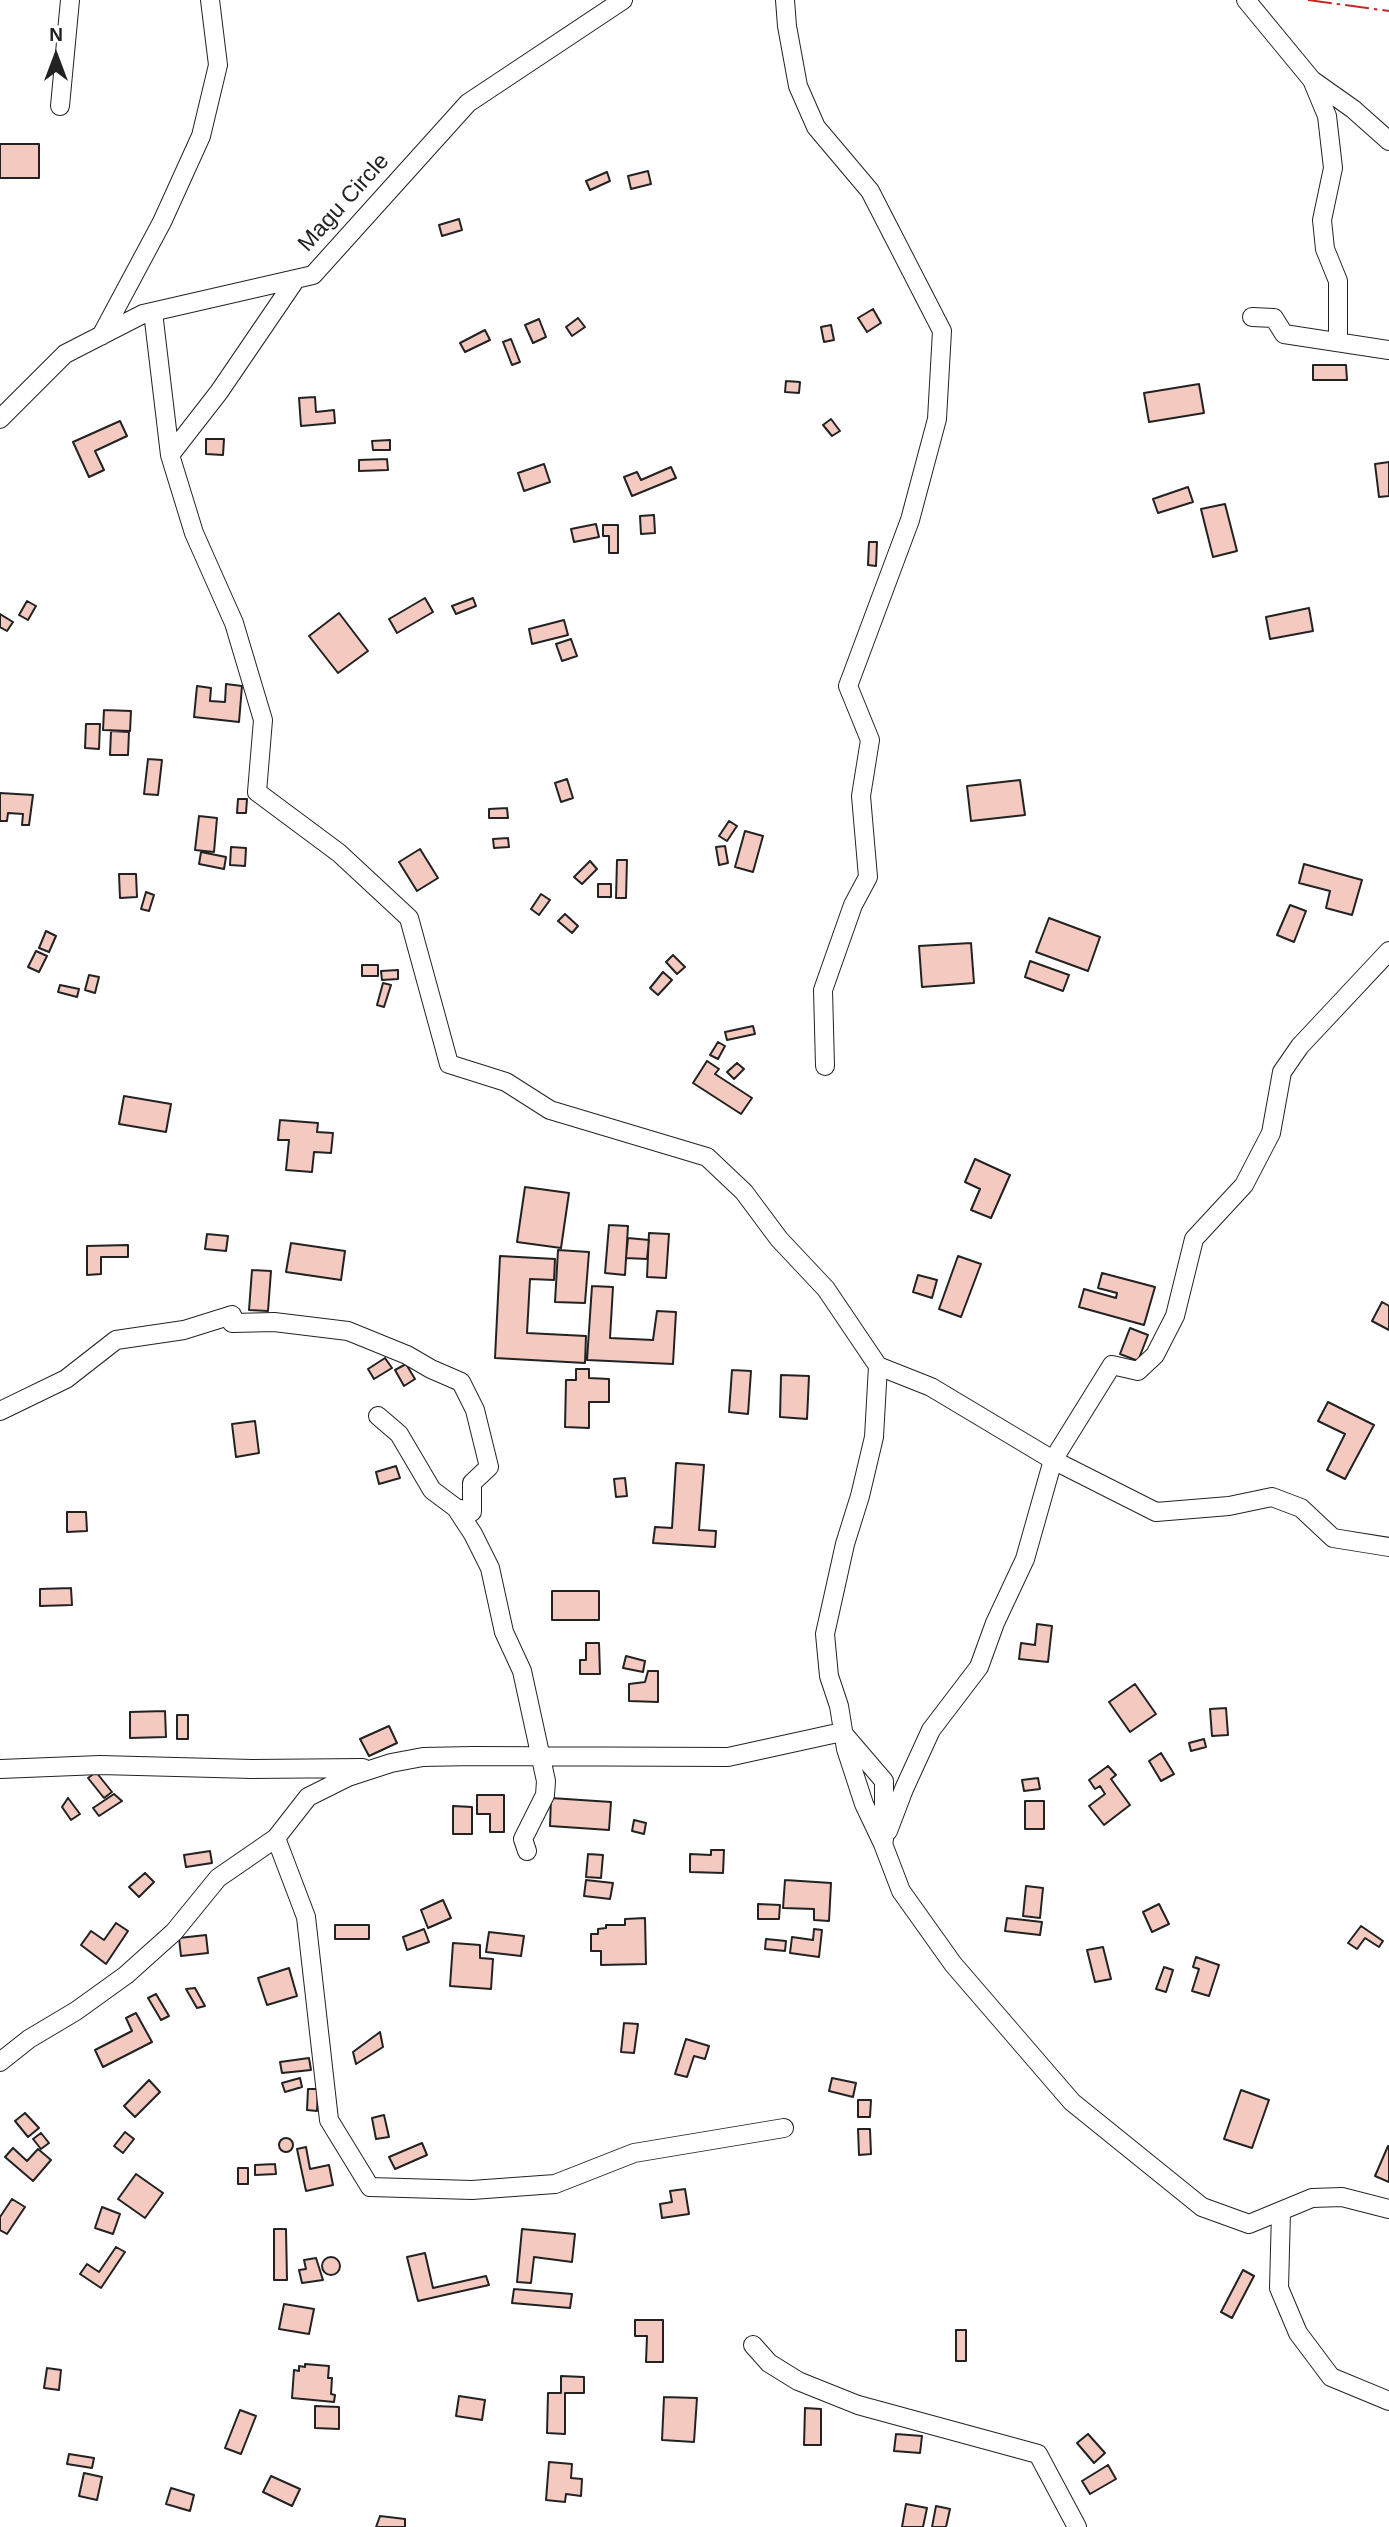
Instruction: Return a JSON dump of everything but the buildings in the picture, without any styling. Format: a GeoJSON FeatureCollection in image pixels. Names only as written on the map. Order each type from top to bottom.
{"type":"FeatureCollection","features":[{"type":"Feature","properties":{"kind":"street"},"geometry":{"type":"LineString","coordinates":[[60,106],[70,0]]}},
{"type":"Feature","properties":{"kind":"street"},"geometry":{"type":"LineString","coordinates":[[101,336],[162,222],[201,136],[218,65],[209,0]]}},
{"type":"Feature","properties":{"kind":"street","name":"Magu Circle"},"geometry":{"type":"LineString","coordinates":[[0,419],[65,355],[143,314],[313,275],[468,103],[623,0]]}},
{"type":"Feature","properties":{"kind":"street"},"geometry":{"type":"LineString","coordinates":[[785,0],[798,86],[816,127],[870,191],[942,331],[937,419],[910,520],[848,686],[870,740],[861,796],[868,877],[853,905],[823,990],[825,1066]]}},
{"type":"Feature","properties":{"kind":"street"},"geometry":{"type":"LineString","coordinates":[[1246,0],[1312,80],[1353,109],[1389,141]]}},
{"type":"Feature","properties":{"kind":"street"},"geometry":{"type":"LineString","coordinates":[[1312,80],[1327,116],[1333,168],[1322,220],[1325,249],[1338,281],[1338,340]]}},
{"type":"Feature","properties":{"kind":"street"},"geometry":{"type":"LineString","coordinates":[[170,455],[219,393],[296,279]]}},
{"type":"Feature","properties":{"kind":"street"},"geometry":{"type":"LineString","coordinates":[[153,312],[170,455],[194,533],[234,623],[263,720],[257,792],[339,853],[410,918],[449,1064],[506,1082],[550,1110],[707,1157],[744,1192],[779,1239],[826,1289],[878,1366],[931,1387],[1053,1460],[1156,1512],[1229,1506],[1272,1497],[1301,1508],[1334,1538],[1389,1547]]}},
{"type":"Feature","properties":{"kind":"street"},"geometry":{"type":"LineString","coordinates":[[1252,317],[1274,318],[1284,334],[1389,349]]}},
{"type":"Feature","properties":{"kind":"street"},"geometry":{"type":"LineString","coordinates":[[883,1844],[904,1788],[931,1730],[979,1667],[995,1623],[1025,1559],[1053,1460],[1112,1365],[1138,1371],[1155,1355],[1175,1316],[1194,1239],[1244,1185],[1271,1133],[1282,1072],[1300,1046],[1389,951]]}},
{"type":"Feature","properties":{"kind":"street"},"geometry":{"type":"LineString","coordinates":[[0,1411],[66,1379],[116,1340],[184,1330],[232,1319],[348,1331],[407,1354],[431,1369],[461,1382],[475,1410],[489,1467],[472,1482],[472,1512],[456,1508]]}},
{"type":"Feature","properties":{"kind":"street"},"geometry":{"type":"LineString","coordinates":[[878,1366],[874,1437],[835,1585],[825,1634],[829,1676],[839,1706],[842,1732],[864,1804],[901,1891],[953,1964],[1072,2102],[1202,2207],[1249,2224],[1312,2198],[1342,2197],[1389,2209]]}},
{"type":"Feature","properties":{"kind":"street"},"geometry":{"type":"LineString","coordinates":[[378,1416],[399,1434],[432,1490],[456,1508],[490,1568],[504,1632],[522,1671],[546,1781],[545,1795],[523,1839],[527,1851]]}},
{"type":"Feature","properties":{"kind":"street"},"geometry":{"type":"LineString","coordinates":[[0,2062],[29,2039],[76,2011],[126,1975],[174,1932],[218,1878],[276,1838],[308,1797],[348,1777],[423,1757],[728,1757],[842,1732]]}},
{"type":"Feature","properties":{"kind":"street"},"geometry":{"type":"LineString","coordinates":[[842,1732],[884,1781],[883,1844]]}},
{"type":"Feature","properties":{"kind":"street"},"geometry":{"type":"LineString","coordinates":[[0,1769],[100,1765],[252,1769],[377,1768]]}},
{"type":"Feature","properties":{"kind":"street"},"geometry":{"type":"LineString","coordinates":[[276,1838],[306,1917],[329,2120],[370,2187],[472,2190],[555,2184],[634,2153],[784,2128]]}},
{"type":"Feature","properties":{"kind":"street"},"geometry":{"type":"LineString","coordinates":[[1281,2213],[1279,2288],[1298,2333],[1331,2377],[1389,2401]]}},
{"type":"Feature","properties":{"kind":"street"},"geometry":{"type":"LineString","coordinates":[[753,2346],[769,2363],[798,2381],[858,2405],[1038,2454],[1077,2527]]}},
{"type":"Feature","properties":{"kind":"power"},"geometry":{"type":"LineString","coordinates":[[1308,0],[1389,11]]}}]}
